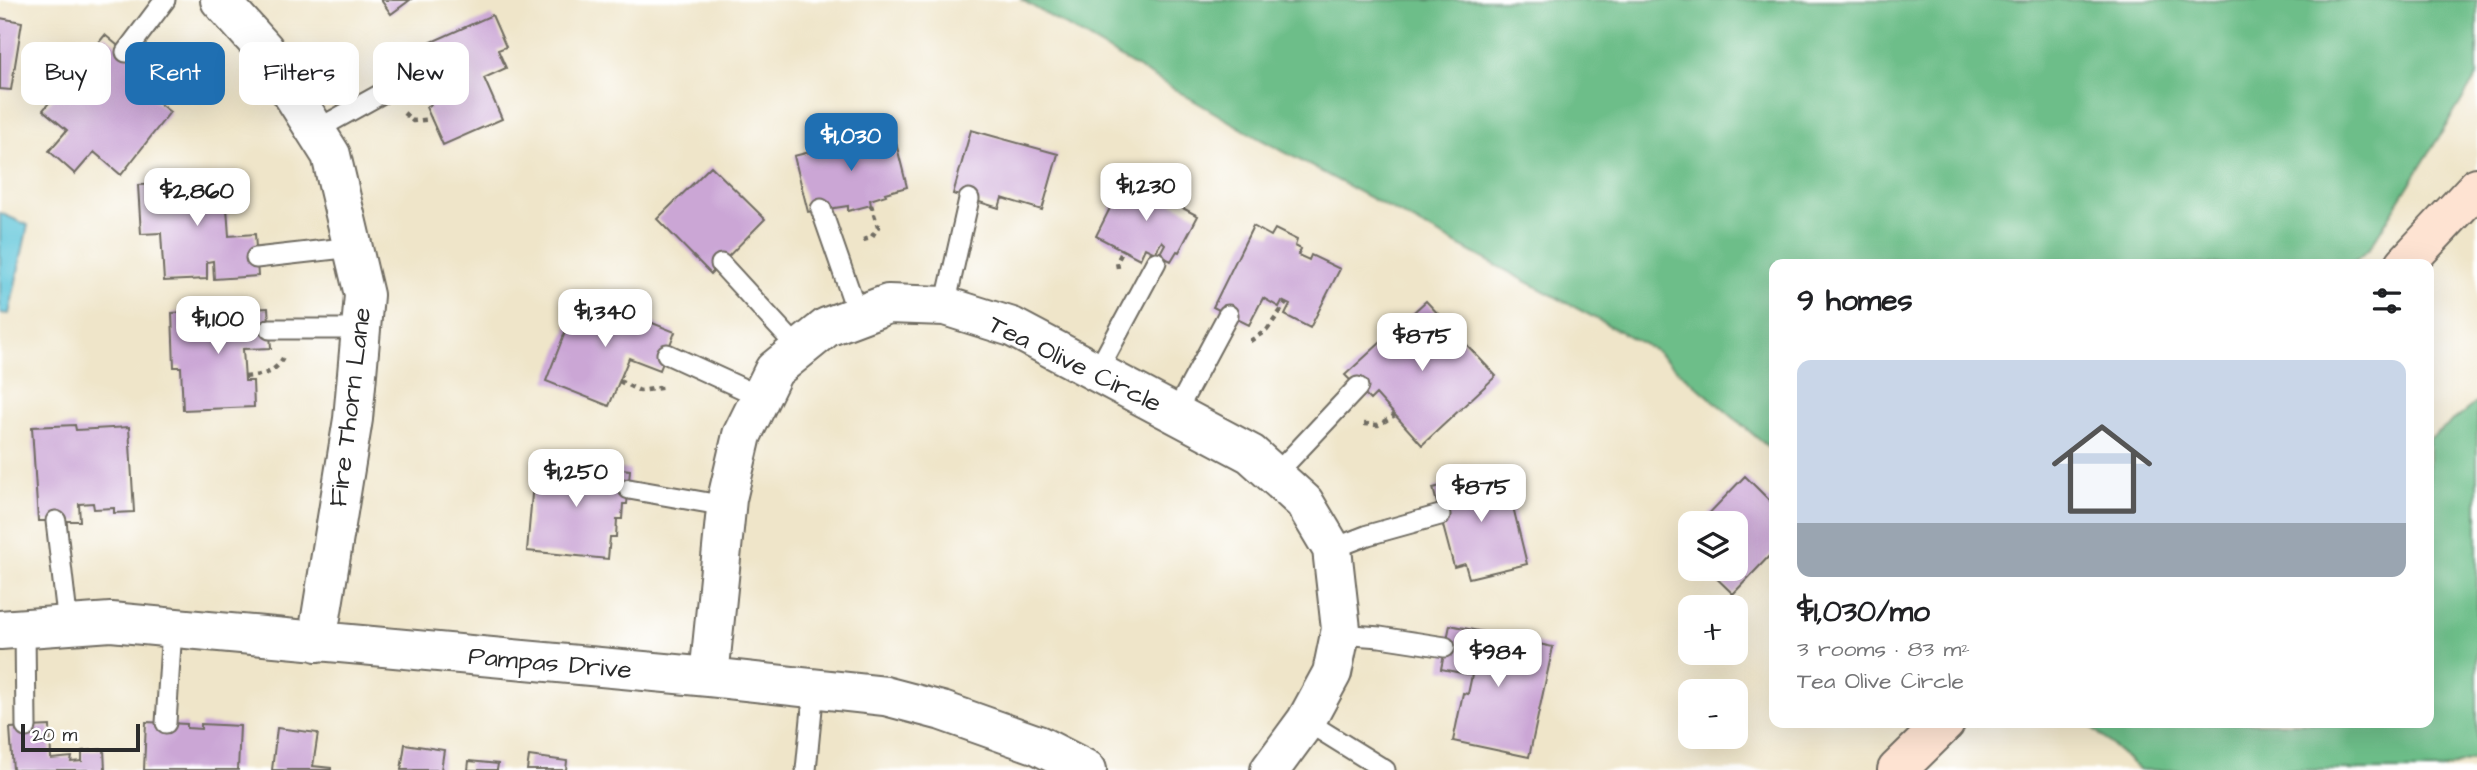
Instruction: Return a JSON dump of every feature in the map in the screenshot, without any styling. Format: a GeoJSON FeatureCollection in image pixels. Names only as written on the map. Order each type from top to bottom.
{"type":"FeatureCollection","features":[{"type":"Feature","properties":{"kind":"street","name":"Fire Thorn Lane"},"geometry":{"type":"LineString","coordinates":[[220,0],[264,49],[331,155],[364,295],[353,419],[317,642]]}},
{"type":"Feature","properties":{"kind":"street"},"geometry":{"type":"LineString","coordinates":[[2410,259],[2477,187]]}},
{"type":"Feature","properties":{"kind":"street","name":"Tea Olive Circle"},"geometry":{"type":"LineString","coordinates":[[709,677],[726,506],[742,435],[774,370],[827,327],[858,315],[888,304],[945,306],[1012,327],[1251,454],[1304,502],[1332,549],[1341,629],[1332,673],[1306,721],[1270,770]]}},
{"type":"Feature","properties":{"kind":"street","name":"Pampas Drive"},"geometry":{"type":"LineString","coordinates":[[13,629],[111,622],[709,677],[885,696],[942,711],[1039,759],[1087,770]]}},
{"type":"Feature","properties":{"kind":"street"},"geometry":{"type":"LineString","coordinates":[[1897,770],[1940,728]]}},
{"type":"Feature","properties":{"kind":"lane"},"geometry":{"type":"LineString","coordinates":[[134,42],[165,0]]}},
{"type":"Feature","properties":{"kind":"lane"},"geometry":{"type":"LineString","coordinates":[[316,130],[373,98]]}},
{"type":"Feature","properties":{"kind":"lane"},"geometry":{"type":"LineString","coordinates":[[945,306],[969,199]]}},
{"type":"Feature","properties":{"kind":"lane"},"geometry":{"type":"LineString","coordinates":[[821,209],[858,315]]}},
{"type":"Feature","properties":{"kind":"lane"},"geometry":{"type":"LineString","coordinates":[[256,258],[353,247]]}},
{"type":"Feature","properties":{"kind":"lane"},"geometry":{"type":"LineString","coordinates":[[1097,372],[1156,262]]}},
{"type":"Feature","properties":{"kind":"lane"},"geometry":{"type":"LineString","coordinates":[[721,264],[799,349]]}},
{"type":"Feature","properties":{"kind":"lane"},"geometry":{"type":"LineString","coordinates":[[1175,414],[1228,314]]}},
{"type":"Feature","properties":{"kind":"lane"},"geometry":{"type":"LineString","coordinates":[[270,329],[361,329]]}},
{"type":"Feature","properties":{"kind":"lane"},"geometry":{"type":"LineString","coordinates":[[667,354],[761,397]]}},
{"type":"Feature","properties":{"kind":"lane"},"geometry":{"type":"LineString","coordinates":[[1275,475],[1358,387]]}},
{"type":"Feature","properties":{"kind":"lane"},"geometry":{"type":"LineString","coordinates":[[628,489],[726,506]]}},
{"type":"Feature","properties":{"kind":"lane"},"geometry":{"type":"LineString","coordinates":[[1332,549],[1368,535],[1440,515]]}},
{"type":"Feature","properties":{"kind":"lane"},"geometry":{"type":"LineString","coordinates":[[56,521],[68,625]]}},
{"type":"Feature","properties":{"kind":"lane"},"geometry":{"type":"LineString","coordinates":[[166,723],[172,628]]}},
{"type":"Feature","properties":{"kind":"lane"},"geometry":{"type":"LineString","coordinates":[[13,629],[26,727]]}},
{"type":"Feature","properties":{"kind":"lane"},"geometry":{"type":"LineString","coordinates":[[1339,634],[1446,647]]}},
{"type":"Feature","properties":{"kind":"lane"},"geometry":{"type":"LineString","coordinates":[[806,770],[814,688]]}},
{"type":"Feature","properties":{"kind":"lane"},"geometry":{"type":"LineString","coordinates":[[1306,721],[1385,770]]}},
{"type":"Feature","properties":{"kind":"green space"},"geometry":{"type":"Polygon","coordinates":[[[1022,0],[2477,0],[2477,76],[2369,249],[2357,259],[1769,259],[1769,448],[1653,349],[1258,138],[1022,0]]]}},
{"type":"Feature","properties":{"kind":"green space"},"geometry":{"type":"Polygon","coordinates":[[[2477,402],[2477,758],[2439,770],[2140,770],[2093,728],[2434,728],[2434,435],[2477,402]]]}},
{"type":"Feature","properties":{"kind":"water"},"geometry":{"type":"Polygon","coordinates":[[[0,213],[28,225],[9,314],[0,313],[0,213]]]}},
{"type":"Feature","properties":{"kind":"building"},"geometry":{"type":"Polygon","coordinates":[[[381,0],[410,0],[391,14],[381,0]]]}},
{"type":"Feature","properties":{"kind":"building"},"geometry":{"type":"Polygon","coordinates":[[[492,15],[506,47],[498,50],[506,68],[484,78],[502,119],[443,145],[426,107],[469,105],[469,42],[432,42],[492,15]]]}},
{"type":"Feature","properties":{"kind":"building"},"geometry":{"type":"Polygon","coordinates":[[[0,18],[22,22],[11,90],[0,89],[0,18]]]}},
{"type":"Feature","properties":{"kind":"building"},"geometry":{"type":"Polygon","coordinates":[[[105,35],[125,52],[125,105],[161,105],[170,112],[121,175],[94,152],[75,174],[49,151],[67,130],[43,110],[47,105],[111,105],[111,42],[99,42],[105,35]]]}},
{"type":"Feature","properties":{"kind":"building"},"geometry":{"type":"Polygon","coordinates":[[[971,130],[1058,154],[1042,210],[1002,198],[999,208],[953,194],[971,130]]]}},
{"type":"Feature","properties":{"kind":"building"},"geometry":{"type":"Polygon","coordinates":[[[893,131],[907,187],[870,200],[871,205],[848,211],[848,206],[808,212],[794,156],[893,131]]]}},
{"type":"Feature","properties":{"kind":"building"},"geometry":{"type":"Polygon","coordinates":[[[711,166],[765,219],[711,274],[657,219],[711,166]]]}},
{"type":"Feature","properties":{"kind":"building"},"geometry":{"type":"Polygon","coordinates":[[[236,175],[239,208],[227,208],[229,236],[255,234],[258,276],[214,279],[213,261],[207,262],[207,279],[164,281],[161,233],[141,234],[138,185],[159,184],[159,180],[236,175]]]}},
{"type":"Feature","properties":{"kind":"building"},"geometry":{"type":"Polygon","coordinates":[[[1125,178],[1198,216],[1179,252],[1177,251],[1171,261],[1159,255],[1165,244],[1162,241],[1155,253],[1145,248],[1140,259],[1096,236],[1125,178]]]}},
{"type":"Feature","properties":{"kind":"building"},"geometry":{"type":"Polygon","coordinates":[[[1253,226],[1271,236],[1275,229],[1297,240],[1295,246],[1301,249],[1298,255],[1309,260],[1311,255],[1340,269],[1310,328],[1285,315],[1290,305],[1282,301],[1279,307],[1263,298],[1249,325],[1213,307],[1253,226]]]}},
{"type":"Feature","properties":{"kind":"building"},"geometry":{"type":"Polygon","coordinates":[[[580,294],[675,332],[660,370],[629,358],[609,406],[546,381],[580,294]]]}},
{"type":"Feature","properties":{"kind":"building"},"geometry":{"type":"Polygon","coordinates":[[[1426,301],[1496,376],[1422,445],[1376,394],[1370,400],[1345,375],[1426,301]]]}},
{"type":"Feature","properties":{"kind":"building"},"geometry":{"type":"Polygon","coordinates":[[[268,308],[271,348],[243,349],[245,381],[253,381],[254,407],[183,410],[181,367],[174,367],[172,313],[268,308]]]}},
{"type":"Feature","properties":{"kind":"building"},"geometry":{"type":"Polygon","coordinates":[[[75,425],[76,430],[129,427],[134,512],[114,513],[114,508],[94,509],[93,503],[79,504],[80,521],[38,521],[32,427],[75,425]]]}},
{"type":"Feature","properties":{"kind":"building"},"geometry":{"type":"Polygon","coordinates":[[[535,460],[630,470],[627,504],[623,504],[622,519],[617,519],[616,537],[610,537],[608,559],[527,551],[535,460]]]}},
{"type":"Feature","properties":{"kind":"building"},"geometry":{"type":"Polygon","coordinates":[[[1504,470],[1527,564],[1469,578],[1465,564],[1454,567],[1433,488],[1504,470]]]}},
{"type":"Feature","properties":{"kind":"building"},"geometry":{"type":"Polygon","coordinates":[[[1745,476],[1769,500],[1769,556],[1748,578],[1748,511],[1711,511],[1745,476]]]}},
{"type":"Feature","properties":{"kind":"building"},"geometry":{"type":"Polygon","coordinates":[[[1719,581],[1745,581],[1733,594],[1719,581]]]}},
{"type":"Feature","properties":{"kind":"building"},"geometry":{"type":"Polygon","coordinates":[[[1450,625],[1553,647],[1529,757],[1453,741],[1463,693],[1468,694],[1472,675],[1441,669],[1450,625]]]}},
{"type":"Feature","properties":{"kind":"building"},"geometry":{"type":"Polygon","coordinates":[[[146,722],[187,724],[187,728],[201,729],[201,724],[240,726],[238,770],[144,770],[146,722]]]}},
{"type":"Feature","properties":{"kind":"building"},"geometry":{"type":"Polygon","coordinates":[[[50,726],[51,759],[72,757],[71,762],[82,761],[82,751],[104,749],[105,770],[13,770],[10,728],[50,726]]]}},
{"type":"Feature","properties":{"kind":"building"},"geometry":{"type":"Polygon","coordinates":[[[277,728],[318,733],[313,766],[331,770],[272,770],[277,728]]]}},
{"type":"Feature","properties":{"kind":"building"},"geometry":{"type":"Polygon","coordinates":[[[405,744],[444,750],[441,770],[401,770],[405,744]]]}},
{"type":"Feature","properties":{"kind":"building"},"geometry":{"type":"Polygon","coordinates":[[[529,756],[567,761],[566,770],[527,770],[529,756]]]}},
{"type":"Feature","properties":{"kind":"building"},"geometry":{"type":"Polygon","coordinates":[[[469,761],[498,764],[497,770],[468,770],[469,761]]]}}]}
